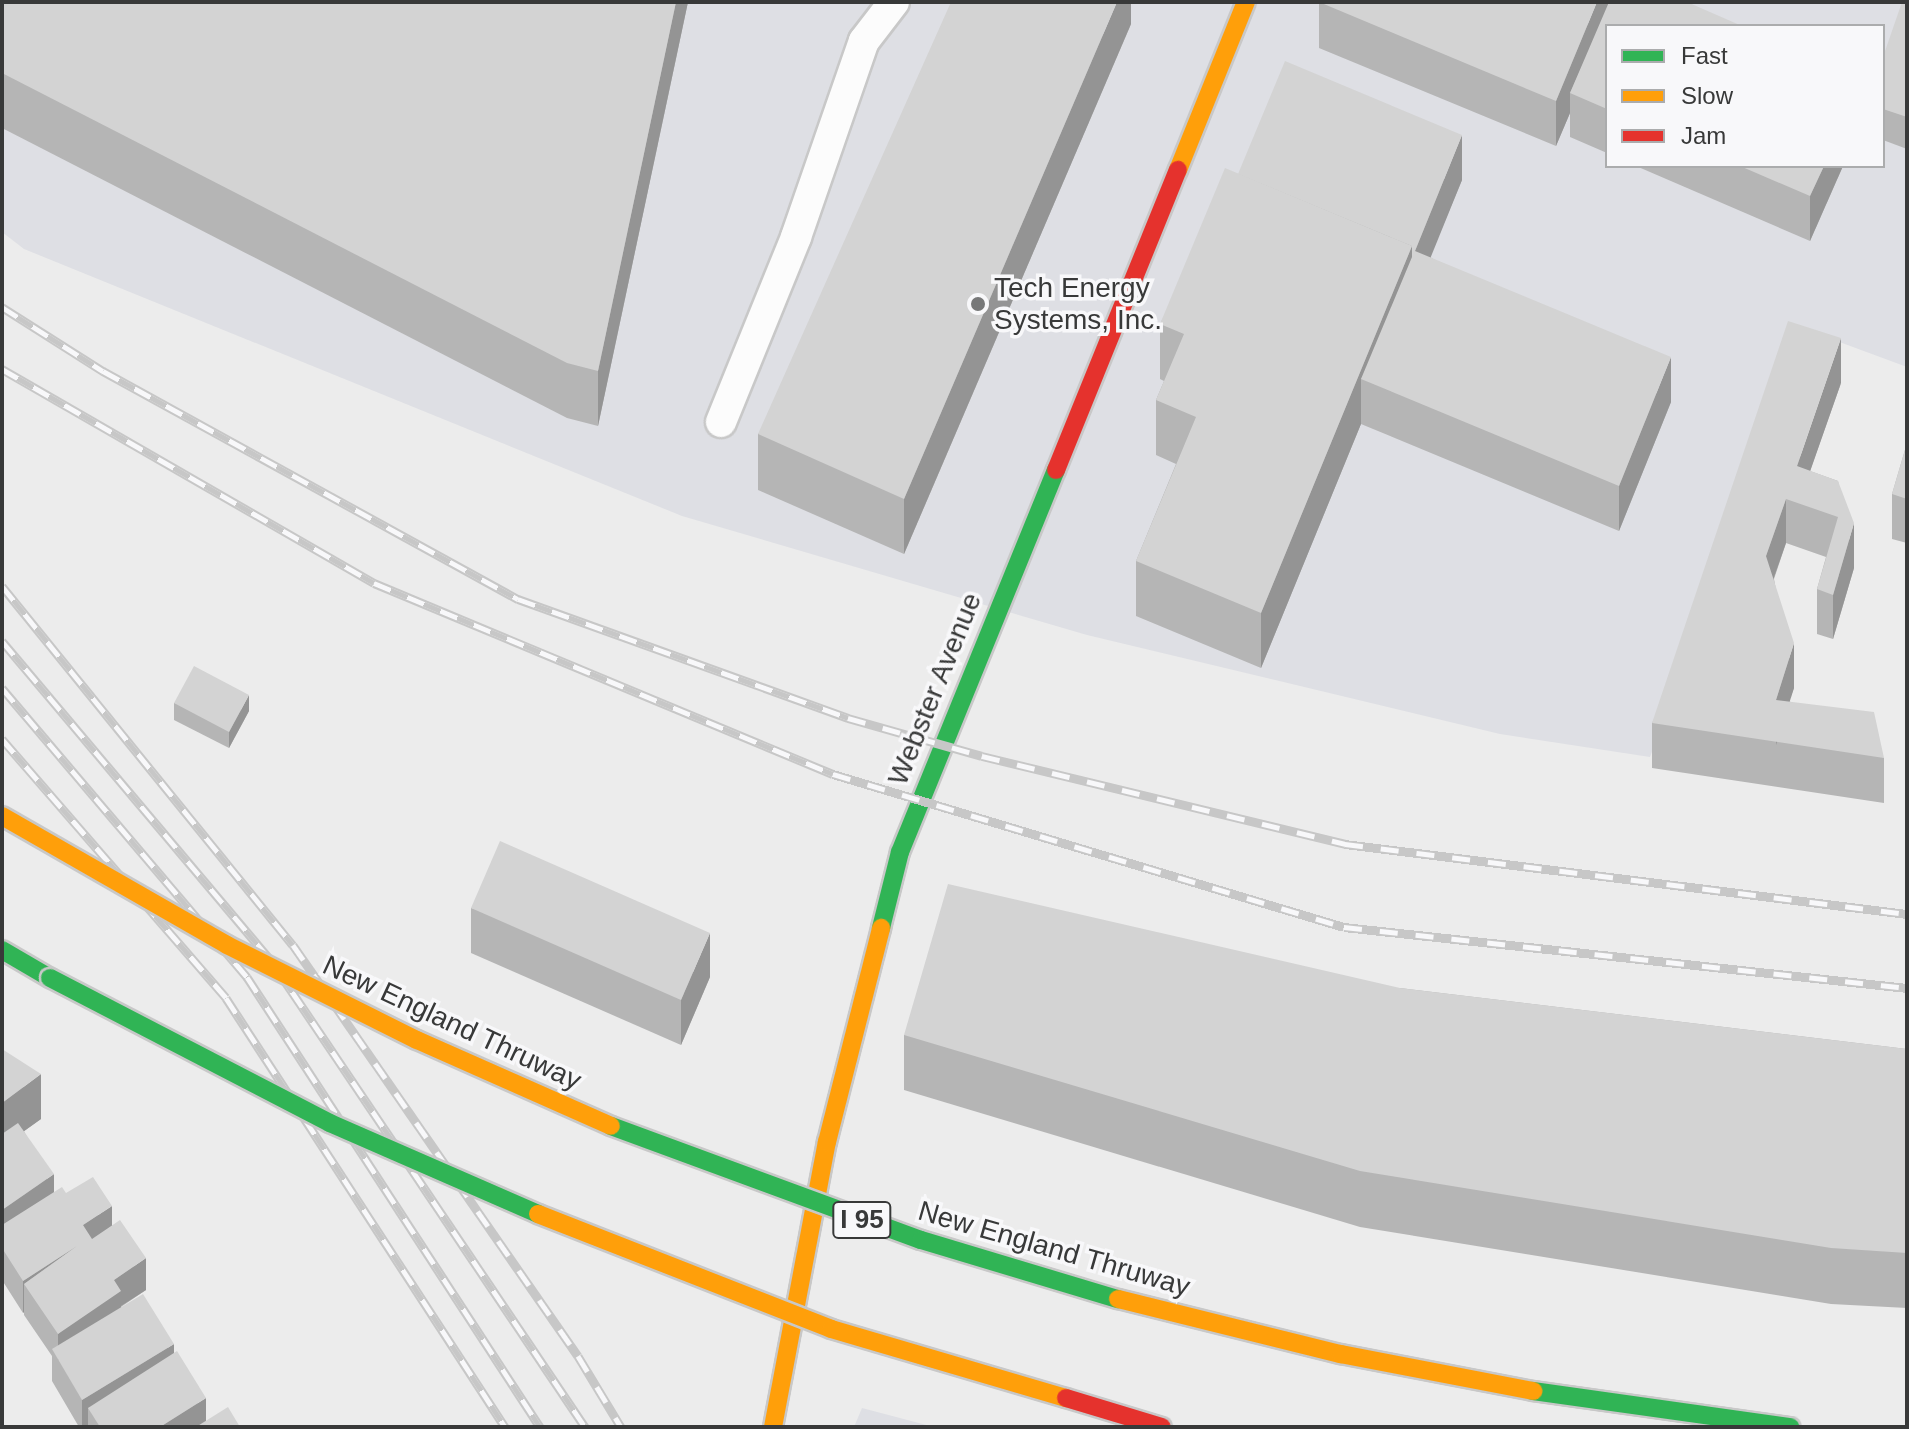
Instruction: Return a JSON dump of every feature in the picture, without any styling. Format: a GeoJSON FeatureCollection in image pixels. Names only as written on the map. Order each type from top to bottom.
{"type":"FeatureCollection","features":[{"type":"Feature","properties":{"kind":"main road","name":"Webster Avenue"},"geometry":{"type":"LineString","coordinates":[[773,1427],[827,1142],[900,852],[1246,2]]}},
{"type":"Feature","properties":{"kind":"main road","name":"New England Thruway"},"geometry":{"type":"LineString","coordinates":[[2,816],[227,945],[417,1040],[617,1129],[848,1215],[1130,1303],[1341,1354],[1553,1395],[1790,1427]]}},
{"type":"Feature","properties":{"kind":"main road"},"geometry":{"type":"LineString","coordinates":[[2,950],[330,1123],[627,1253],[845,1334],[1162,1427]]}},
{"type":"Feature","properties":{"kind":"lane"},"geometry":{"type":"LineString","coordinates":[[721,422],[796,237],[864,41],[894,2]]}},
{"type":"Feature","properties":{"kind":"shaded area"},"geometry":{"type":"Polygon","coordinates":[[[2,2],[1907,2],[1907,367],[1807,330],[1650,757],[1500,734],[1087,635],[682,516],[24,249],[2,232],[2,2]]]}},
{"type":"Feature","properties":{"kind":"shaded area"},"geometry":{"type":"Polygon","coordinates":[[[862,1408],[934,1427],[854,1427],[862,1408]]]}},
{"type":"Feature","properties":{"kind":"building"},"geometry":{"type":"Polygon","coordinates":[[[2,2],[676,2],[598,371],[567,363],[2,73],[2,2]]]}},
{"type":"Feature","properties":{"kind":"building"},"geometry":{"type":"Polygon","coordinates":[[[951,2],[1117,2],[904,499],[758,434],[951,2]]]}},
{"type":"Feature","properties":{"kind":"building"},"geometry":{"type":"Polygon","coordinates":[[[1319,2],[1597,2],[1556,101],[1319,2]]]}},
{"type":"Feature","properties":{"kind":"building"},"geometry":{"type":"Polygon","coordinates":[[[1609,2],[1687,2],[1737,24],[1605,24],[1605,108],[1570,93],[1609,2]]]}},
{"type":"Feature","properties":{"kind":"building"},"geometry":{"type":"Polygon","coordinates":[[[1902,2],[1907,2],[1907,117],[1885,110],[1885,51],[1902,2]]]}},
{"type":"Feature","properties":{"kind":"building"},"geometry":{"type":"Polygon","coordinates":[[[1285,61],[1462,135],[1415,251],[1671,357],[1619,486],[1361,379],[1412,257],[1412,246],[1238,174],[1285,61]]]}},
{"type":"Feature","properties":{"kind":"building"},"geometry":{"type":"Polygon","coordinates":[[[1225,168],[1412,246],[1261,613],[1136,561],[1196,417],[1156,400],[1184,334],[1160,324],[1225,168]]]}},
{"type":"Feature","properties":{"kind":"building"},"geometry":{"type":"Polygon","coordinates":[[[1745,168],[1823,168],[1810,196],[1745,168]]]}},
{"type":"Feature","properties":{"kind":"building"},"geometry":{"type":"Polygon","coordinates":[[[1788,321],[1841,338],[1797,466],[1838,481],[1854,523],[1833,595],[1817,589],[1838,517],[1786,499],[1766,556],[1794,643],[1776,700],[1874,712],[1884,758],[1652,723],[1788,321]]]}},
{"type":"Feature","properties":{"kind":"building"},"geometry":{"type":"Polygon","coordinates":[[[1907,443],[1907,499],[1892,494],[1907,443]]]}},
{"type":"Feature","properties":{"kind":"building"},"geometry":{"type":"Polygon","coordinates":[[[194,666],[249,695],[229,732],[174,703],[194,666]]]}},
{"type":"Feature","properties":{"kind":"building"},"geometry":{"type":"Polygon","coordinates":[[[500,841],[710,933],[681,1000],[471,908],[500,841]]]}},
{"type":"Feature","properties":{"kind":"building"},"geometry":{"type":"Polygon","coordinates":[[[948,884],[1400,988],[1907,1049],[1907,1253],[1831,1248],[1360,1171],[904,1035],[948,884]]]}},
{"type":"Feature","properties":{"kind":"building"},"geometry":{"type":"Polygon","coordinates":[[[2,1049],[41,1074],[2,1103],[2,1049]]]}},
{"type":"Feature","properties":{"kind":"building"},"geometry":{"type":"Polygon","coordinates":[[[18,1123],[54,1174],[2,1210],[2,1134],[18,1123]]]}},
{"type":"Feature","properties":{"kind":"building"},"geometry":{"type":"Polygon","coordinates":[[[93,1177],[112,1206],[83,1225],[92,1239],[120,1220],[146,1258],[114,1280],[121,1291],[58,1334],[24,1284],[77,1246],[23,1281],[2,1248],[2,1225],[62,1187],[66,1193],[93,1177]]]}},
{"type":"Feature","properties":{"kind":"building"},"geometry":{"type":"Polygon","coordinates":[[[143,1294],[174,1344],[82,1400],[52,1349],[143,1294]]]}},
{"type":"Feature","properties":{"kind":"building"},"geometry":{"type":"Polygon","coordinates":[[[177,1351],[206,1398],[160,1427],[100,1427],[88,1408],[177,1351]]]}},
{"type":"Feature","properties":{"kind":"building"},"geometry":{"type":"Polygon","coordinates":[[[228,1407],[240,1427],[196,1427],[228,1407]]]}},
{"type":"Feature","properties":{"kind":"railway"},"geometry":{"type":"LineString","coordinates":[[2,307],[103,371],[518,599],[848,718],[982,756],[1345,844],[1907,914]]}},
{"type":"Feature","properties":{"kind":"railway"},"geometry":{"type":"LineString","coordinates":[[2,369],[374,583],[833,774],[1344,927],[1907,988]]}},
{"type":"Feature","properties":{"kind":"railway"},"geometry":{"type":"LineString","coordinates":[[2,586],[293,945],[578,1356],[621,1427]]}},
{"type":"Feature","properties":{"kind":"railway"},"geometry":{"type":"LineString","coordinates":[[2,641],[272,962],[585,1427]]}},
{"type":"Feature","properties":{"kind":"railway"},"geometry":{"type":"LineString","coordinates":[[2,688],[247,977],[540,1427]]}},
{"type":"Feature","properties":{"kind":"railway"},"geometry":{"type":"LineString","coordinates":[[2,739],[226,998],[505,1427]]}},
{"type":"Feature","properties":{"kind":"traffic: fast"},"geometry":{"type":"LineString","coordinates":[[881,928],[900,852],[1056,470]]}},
{"type":"Feature","properties":{"kind":"traffic: fast"},"geometry":{"type":"LineString","coordinates":[[2,950],[50,978]]}},
{"type":"Feature","properties":{"kind":"traffic: fast"},"geometry":{"type":"LineString","coordinates":[[50,978],[330,1123],[538,1214]]}},
{"type":"Feature","properties":{"kind":"traffic: fast"},"geometry":{"type":"LineString","coordinates":[[611,1126],[921,1240],[1118,1299]]}},
{"type":"Feature","properties":{"kind":"traffic: fast"},"geometry":{"type":"LineString","coordinates":[[1533,1391],[1790,1427]]}},
{"type":"Feature","properties":{"kind":"traffic: slow"},"geometry":{"type":"LineString","coordinates":[[1178,170],[1246,2]]}},
{"type":"Feature","properties":{"kind":"traffic: slow"},"geometry":{"type":"LineString","coordinates":[[2,816],[227,945],[417,1040],[611,1126]]}},
{"type":"Feature","properties":{"kind":"traffic: slow"},"geometry":{"type":"LineString","coordinates":[[773,1427],[827,1142],[881,928]]}},
{"type":"Feature","properties":{"kind":"traffic: slow"},"geometry":{"type":"LineString","coordinates":[[538,1214],[831,1329],[1066,1398]]}},
{"type":"Feature","properties":{"kind":"traffic: slow"},"geometry":{"type":"LineString","coordinates":[[1118,1299],[1341,1354],[1533,1391]]}},
{"type":"Feature","properties":{"kind":"traffic: jam"},"geometry":{"type":"LineString","coordinates":[[1056,470],[1178,170]]}},
{"type":"Feature","properties":{"kind":"traffic: jam"},"geometry":{"type":"LineString","coordinates":[[1066,1398],[1162,1427]]}},
{"type":"Feature","properties":{"kind":"place","name":"Tech Energy Systems, Inc."},"geometry":{"type":"Point","coordinates":[978,304]}}]}
